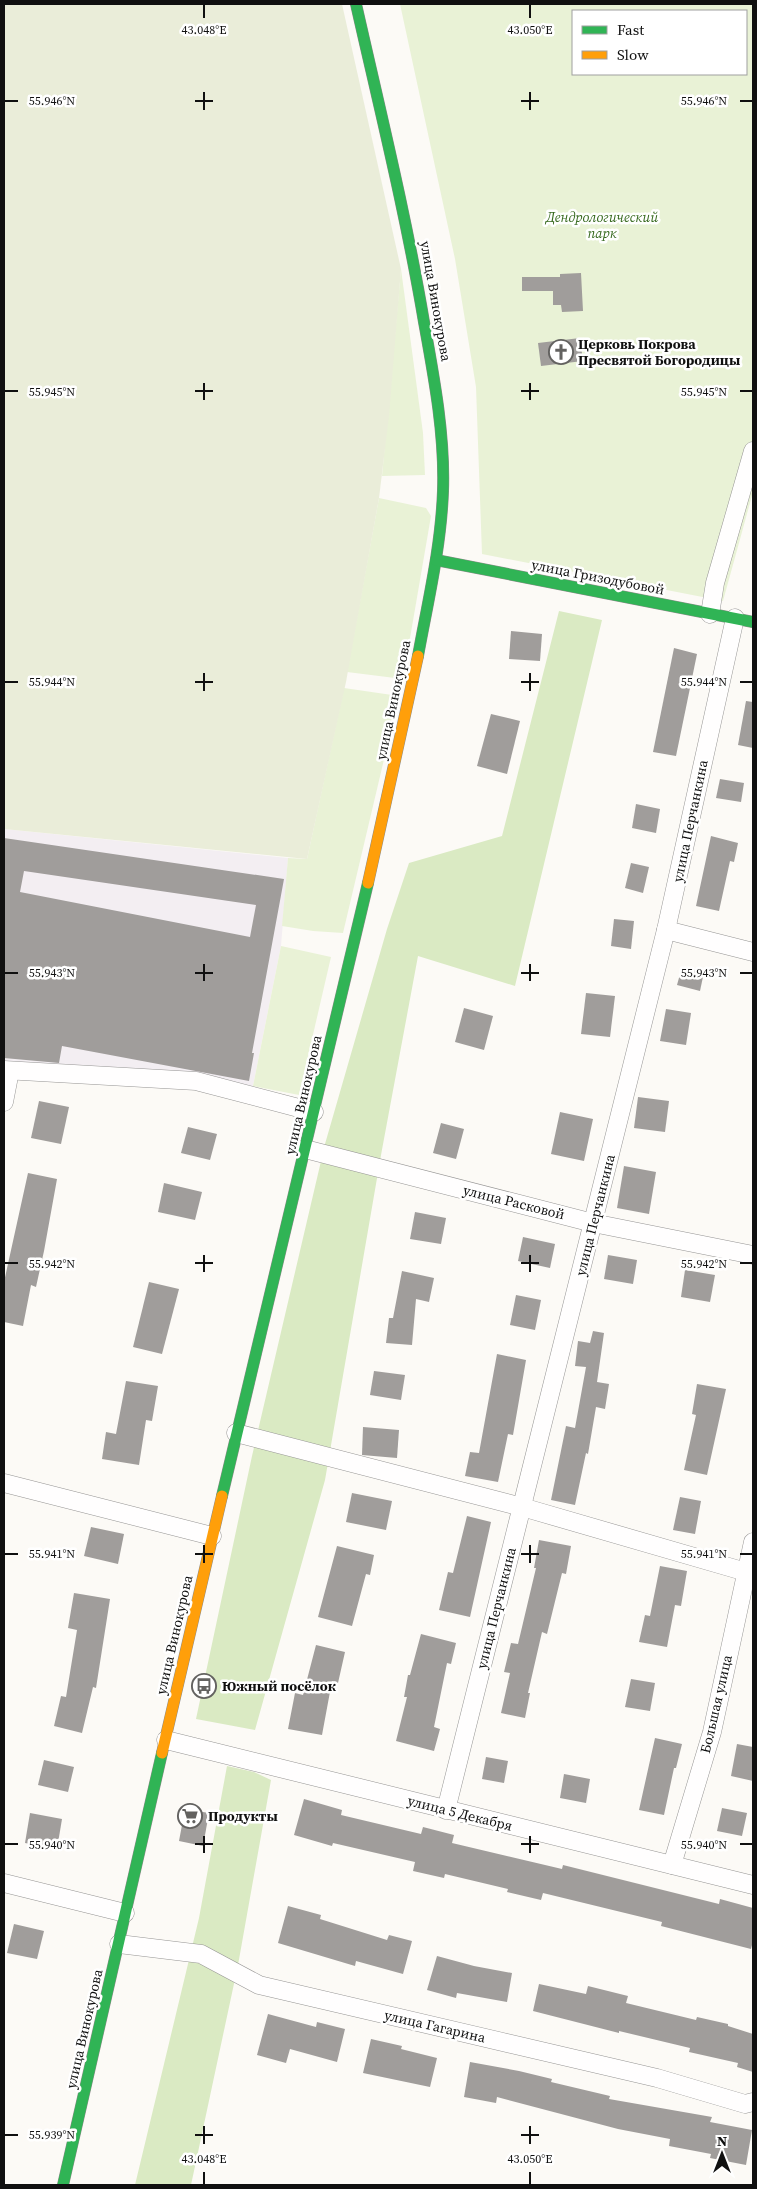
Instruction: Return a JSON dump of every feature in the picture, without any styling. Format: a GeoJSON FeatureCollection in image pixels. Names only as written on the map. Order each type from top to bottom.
{"type":"FeatureCollection","features":[{"type":"Feature","properties":{"kind":"main road","name":"улица Винокурова"},"geometry":{"type":"LineString","coordinates":[[63,2185],[236,1433],[314,1112],[412,690],[436,560],[443,491],[442,448],[432,366],[412,252],[356,4]]}},
{"type":"Feature","properties":{"kind":"main road","name":"улица Гризодубовой"},"geometry":{"type":"LineString","coordinates":[[436,560],[753,622]]}},
{"type":"Feature","properties":{"kind":"street"},"geometry":{"type":"LineString","coordinates":[[710,614],[715,583],[753,451]]}},
{"type":"Feature","properties":{"kind":"street","name":"улица Перчанкина"},"geometry":{"type":"LineString","coordinates":[[446,1810],[666,930],[734,618]]}},
{"type":"Feature","properties":{"kind":"street"},"geometry":{"type":"LineString","coordinates":[[666,930],[753,952]]}},
{"type":"Feature","properties":{"kind":"street"},"geometry":{"type":"LineString","coordinates":[[4,1102],[7,1071],[196,1081],[314,1112]]}},
{"type":"Feature","properties":{"kind":"street","name":"улица Расковой"},"geometry":{"type":"LineString","coordinates":[[305,1149],[593,1223],[753,1255]]}},
{"type":"Feature","properties":{"kind":"street"},"geometry":{"type":"LineString","coordinates":[[236,1433],[522,1506],[749,1573]]}},
{"type":"Feature","properties":{"kind":"street"},"geometry":{"type":"LineString","coordinates":[[4,1482],[212,1536]]}},
{"type":"Feature","properties":{"kind":"street","name":"Большая улица"},"geometry":{"type":"LineString","coordinates":[[672,1864],[712,1732],[749,1573],[753,1542]]}},
{"type":"Feature","properties":{"kind":"street","name":"улица 5 Декабря"},"geometry":{"type":"LineString","coordinates":[[166,1740],[753,1885]]}},
{"type":"Feature","properties":{"kind":"street"},"geometry":{"type":"LineString","coordinates":[[4,1883],[125,1913]]}},
{"type":"Feature","properties":{"kind":"street","name":"улица Гагарина"},"geometry":{"type":"LineString","coordinates":[[119,1944],[201,1954],[259,1985],[657,2078],[745,2104],[753,2102]]}},
{"type":"Feature","properties":{"kind":"shaded area"},"geometry":{"type":"Polygon","coordinates":[[[4,829],[288,858],[281,946],[253,1086],[203,1079],[4,1065],[4,829]]]}},
{"type":"Feature","properties":{"kind":"green space"},"geometry":{"type":"Polygon","coordinates":[[[4,4],[342,4],[401,269],[389,416],[379,498],[346,682],[307,859],[4,829],[4,4]]]}},
{"type":"Feature","properties":{"kind":"green space","name":"Дендрологический парк"},"geometry":{"type":"Polygon","coordinates":[[[400,4],[753,4],[753,492],[723,601],[482,554],[476,387],[455,259],[400,4]]]}},
{"type":"Feature","properties":{"kind":"green space"},"geometry":{"type":"Polygon","coordinates":[[[401,269],[423,433],[425,475],[382,476],[401,269]]]}},
{"type":"Feature","properties":{"kind":"green space"},"geometry":{"type":"Polygon","coordinates":[[[379,498],[426,508],[431,516],[403,679],[347,672],[379,498]]]}},
{"type":"Feature","properties":{"kind":"green space"},"geometry":{"type":"Polygon","coordinates":[[[559,611],[602,620],[515,986],[418,956],[381,1155],[325,1480],[255,1730],[196,1719],[252,1456],[325,1144],[387,929],[409,863],[502,836],[559,611]]]}},
{"type":"Feature","properties":{"kind":"green space"},"geometry":{"type":"Polygon","coordinates":[[[344,688],[399,696],[343,933],[282,926],[288,858],[307,859],[344,688]]]}},
{"type":"Feature","properties":{"kind":"green space"},"geometry":{"type":"Polygon","coordinates":[[[281,946],[331,957],[299,1095],[253,1086],[281,946]]]}},
{"type":"Feature","properties":{"kind":"green space"},"geometry":{"type":"Polygon","coordinates":[[[227,1766],[254,1772],[271,1780],[238,1965],[191,2185],[135,2185],[199,1918],[227,1766]]]}},
{"type":"Feature","properties":{"kind":"building"},"geometry":{"type":"Polygon","coordinates":[[[581,273],[583,311],[562,312],[561,305],[553,305],[553,291],[522,291],[522,277],[560,277],[560,274],[581,273]]]}},
{"type":"Feature","properties":{"kind":"building","name":"Церковь Покрова Пресвятой Богородицы"},"geometry":{"type":"Polygon","coordinates":[[[580,338],[583,361],[541,366],[538,343],[580,338]]]}},
{"type":"Feature","properties":{"kind":"building"},"geometry":{"type":"Polygon","coordinates":[[[511,631],[542,634],[540,661],[509,659],[511,631]]]}},
{"type":"Feature","properties":{"kind":"building"},"geometry":{"type":"Polygon","coordinates":[[[674,648],[697,654],[676,756],[653,752],[674,648]]]}},
{"type":"Feature","properties":{"kind":"building"},"geometry":{"type":"Polygon","coordinates":[[[746,701],[753,702],[753,748],[738,745],[746,701]]]}},
{"type":"Feature","properties":{"kind":"building"},"geometry":{"type":"Polygon","coordinates":[[[491,714],[520,721],[507,774],[477,766],[491,714]]]}},
{"type":"Feature","properties":{"kind":"building"},"geometry":{"type":"Polygon","coordinates":[[[720,779],[744,783],[741,802],[716,798],[720,779]]]}},
{"type":"Feature","properties":{"kind":"building"},"geometry":{"type":"Polygon","coordinates":[[[636,804],[660,809],[656,833],[632,828],[636,804]]]}},
{"type":"Feature","properties":{"kind":"building"},"geometry":{"type":"Polygon","coordinates":[[[711,836],[738,843],[734,862],[730,861],[719,911],[696,906],[711,836]]]}},
{"type":"Feature","properties":{"kind":"building"},"geometry":{"type":"Polygon","coordinates":[[[4,838],[284,879],[252,1053],[254,1053],[249,1081],[62,1046],[59,1063],[4,1058],[4,838]],[[24,871],[20,892],[250,937],[256,905],[24,871]]]}},
{"type":"Feature","properties":{"kind":"building"},"geometry":{"type":"Polygon","coordinates":[[[631,863],[649,867],[643,893],[625,888],[631,863]]]}},
{"type":"Feature","properties":{"kind":"building"},"geometry":{"type":"Polygon","coordinates":[[[614,919],[634,921],[631,949],[611,946],[614,919]]]}},
{"type":"Feature","properties":{"kind":"building"},"geometry":{"type":"Polygon","coordinates":[[[682,967],[704,972],[700,991],[677,985],[682,967]]]}},
{"type":"Feature","properties":{"kind":"building"},"geometry":{"type":"Polygon","coordinates":[[[586,993],[615,996],[610,1037],[581,1034],[586,993]]]}},
{"type":"Feature","properties":{"kind":"building"},"geometry":{"type":"Polygon","coordinates":[[[464,1008],[493,1016],[484,1050],[455,1042],[464,1008]]]}},
{"type":"Feature","properties":{"kind":"building"},"geometry":{"type":"Polygon","coordinates":[[[666,1009],[691,1013],[686,1045],[660,1041],[666,1009]]]}},
{"type":"Feature","properties":{"kind":"building"},"geometry":{"type":"Polygon","coordinates":[[[638,1097],[669,1101],[665,1132],[634,1128],[638,1097]]]}},
{"type":"Feature","properties":{"kind":"building"},"geometry":{"type":"Polygon","coordinates":[[[39,1101],[69,1107],[61,1144],[31,1138],[39,1101]]]}},
{"type":"Feature","properties":{"kind":"building"},"geometry":{"type":"Polygon","coordinates":[[[560,1112],[593,1119],[584,1161],[551,1154],[560,1112]]]}},
{"type":"Feature","properties":{"kind":"building"},"geometry":{"type":"Polygon","coordinates":[[[441,1123],[464,1129],[456,1159],[433,1153],[441,1123]]]}},
{"type":"Feature","properties":{"kind":"building"},"geometry":{"type":"Polygon","coordinates":[[[188,1127],[217,1134],[210,1160],[181,1153],[188,1127]]]}},
{"type":"Feature","properties":{"kind":"building"},"geometry":{"type":"Polygon","coordinates":[[[624,1166],[656,1172],[649,1214],[617,1208],[624,1166]]]}},
{"type":"Feature","properties":{"kind":"building"},"geometry":{"type":"Polygon","coordinates":[[[28,1173],[57,1179],[36,1287],[31,1285],[23,1326],[4,1322],[4,1282],[28,1173]]]}},
{"type":"Feature","properties":{"kind":"building"},"geometry":{"type":"Polygon","coordinates":[[[164,1183],[202,1192],[195,1220],[158,1212],[164,1183]]]}},
{"type":"Feature","properties":{"kind":"building"},"geometry":{"type":"Polygon","coordinates":[[[415,1212],[446,1218],[441,1244],[410,1239],[415,1212]]]}},
{"type":"Feature","properties":{"kind":"building"},"geometry":{"type":"Polygon","coordinates":[[[523,1237],[555,1244],[550,1268],[518,1261],[523,1237]]]}},
{"type":"Feature","properties":{"kind":"building"},"geometry":{"type":"Polygon","coordinates":[[[608,1255],[637,1260],[633,1284],[604,1279],[608,1255]]]}},
{"type":"Feature","properties":{"kind":"building"},"geometry":{"type":"Polygon","coordinates":[[[685,1270],[715,1275],[710,1302],[681,1297],[685,1270]]]}},
{"type":"Feature","properties":{"kind":"building"},"geometry":{"type":"Polygon","coordinates":[[[402,1271],[434,1278],[429,1302],[416,1299],[412,1345],[386,1343],[389,1318],[393,1318],[402,1271]]]}},
{"type":"Feature","properties":{"kind":"building"},"geometry":{"type":"Polygon","coordinates":[[[149,1282],[179,1289],[162,1354],[133,1347],[149,1282]]]}},
{"type":"Feature","properties":{"kind":"building"},"geometry":{"type":"Polygon","coordinates":[[[516,1295],[541,1300],[535,1330],[510,1325],[516,1295]]]}},
{"type":"Feature","properties":{"kind":"building"},"geometry":{"type":"Polygon","coordinates":[[[593,1331],[604,1333],[597,1382],[609,1384],[605,1409],[596,1407],[588,1454],[586,1453],[575,1505],[551,1500],[566,1426],[575,1428],[586,1367],[575,1366],[578,1341],[590,1343],[593,1331]]]}},
{"type":"Feature","properties":{"kind":"building"},"geometry":{"type":"Polygon","coordinates":[[[497,1354],[526,1360],[513,1435],[508,1434],[498,1482],[465,1476],[470,1452],[479,1453],[497,1354]]]}},
{"type":"Feature","properties":{"kind":"building"},"geometry":{"type":"Polygon","coordinates":[[[374,1371],[405,1375],[401,1400],[370,1395],[374,1371]]]}},
{"type":"Feature","properties":{"kind":"building"},"geometry":{"type":"Polygon","coordinates":[[[126,1381],[158,1386],[152,1421],[146,1420],[139,1465],[102,1459],[106,1432],[116,1434],[126,1381]]]}},
{"type":"Feature","properties":{"kind":"building"},"geometry":{"type":"Polygon","coordinates":[[[697,1384],[726,1389],[707,1475],[684,1470],[696,1415],[692,1414],[697,1384]]]}},
{"type":"Feature","properties":{"kind":"building"},"geometry":{"type":"Polygon","coordinates":[[[363,1427],[399,1430],[397,1458],[362,1455],[363,1427]]]}},
{"type":"Feature","properties":{"kind":"building"},"geometry":{"type":"Polygon","coordinates":[[[352,1493],[392,1501],[386,1530],[346,1522],[352,1493]]]}},
{"type":"Feature","properties":{"kind":"building"},"geometry":{"type":"Polygon","coordinates":[[[680,1497],[701,1501],[695,1534],[673,1530],[680,1497]]]}},
{"type":"Feature","properties":{"kind":"building"},"geometry":{"type":"Polygon","coordinates":[[[467,1516],[491,1522],[470,1617],[439,1610],[448,1572],[453,1573],[467,1516]]]}},
{"type":"Feature","properties":{"kind":"building"},"geometry":{"type":"Polygon","coordinates":[[[91,1527],[124,1534],[118,1564],[84,1556],[91,1527]]]}},
{"type":"Feature","properties":{"kind":"building"},"geometry":{"type":"Polygon","coordinates":[[[539,1540],[571,1546],[566,1574],[562,1573],[547,1634],[542,1632],[528,1693],[530,1693],[525,1718],[501,1713],[510,1673],[504,1672],[511,1643],[518,1644],[536,1568],[534,1568],[539,1540]]]}},
{"type":"Feature","properties":{"kind":"building"},"geometry":{"type":"Polygon","coordinates":[[[337,1546],[374,1555],[370,1575],[366,1574],[352,1626],[318,1617],[337,1546]]]}},
{"type":"Feature","properties":{"kind":"building"},"geometry":{"type":"Polygon","coordinates":[[[660,1566],[687,1571],[681,1606],[675,1605],[667,1647],[639,1642],[645,1615],[650,1616],[660,1566]]]}},
{"type":"Feature","properties":{"kind":"building"},"geometry":{"type":"Polygon","coordinates":[[[74,1593],[110,1599],[96,1688],[93,1687],[82,1733],[54,1726],[61,1696],[66,1697],[77,1630],[68,1628],[74,1593]]]}},
{"type":"Feature","properties":{"kind":"building"},"geometry":{"type":"Polygon","coordinates":[[[421,1634],[456,1643],[451,1664],[447,1663],[434,1727],[440,1729],[434,1751],[396,1741],[407,1697],[404,1697],[408,1675],[410,1675],[421,1634]]]}},
{"type":"Feature","properties":{"kind":"building"},"geometry":{"type":"Polygon","coordinates":[[[316,1645],[345,1652],[338,1683],[332,1681],[322,1735],[288,1729],[295,1693],[303,1695],[316,1645]]]}},
{"type":"Feature","properties":{"kind":"building"},"geometry":{"type":"Polygon","coordinates":[[[631,1679],[655,1683],[650,1711],[625,1707],[631,1679]]]}},
{"type":"Feature","properties":{"kind":"building"},"geometry":{"type":"Polygon","coordinates":[[[655,1738],[682,1744],[676,1768],[674,1768],[664,1815],[639,1810],[655,1738]]]}},
{"type":"Feature","properties":{"kind":"building"},"geometry":{"type":"Polygon","coordinates":[[[737,1744],[753,1747],[753,1781],[731,1776],[737,1744]]]}},
{"type":"Feature","properties":{"kind":"building"},"geometry":{"type":"Polygon","coordinates":[[[486,1757],[508,1761],[504,1783],[482,1779],[486,1757]]]}},
{"type":"Feature","properties":{"kind":"building"},"geometry":{"type":"Polygon","coordinates":[[[44,1760],[74,1767],[68,1792],[38,1785],[44,1760]]]}},
{"type":"Feature","properties":{"kind":"building"},"geometry":{"type":"Polygon","coordinates":[[[564,1774],[590,1779],[586,1803],[560,1798],[564,1774]]]}},
{"type":"Feature","properties":{"kind":"building"},"geometry":{"type":"Polygon","coordinates":[[[304,1799],[342,1810],[341,1815],[421,1834],[423,1827],[454,1835],[452,1843],[562,1869],[563,1865],[719,1904],[720,1899],[753,1908],[753,1941],[751,1949],[661,1926],[662,1922],[543,1893],[541,1900],[507,1892],[508,1889],[445,1874],[444,1878],[413,1871],[415,1862],[333,1843],[332,1846],[294,1835],[304,1799]]]}},
{"type":"Feature","properties":{"kind":"building"},"geometry":{"type":"Polygon","coordinates":[[[722,1808],[747,1813],[742,1836],[717,1831],[722,1808]]]}},
{"type":"Feature","properties":{"kind":"building"},"geometry":{"type":"Polygon","coordinates":[[[185,1809],[209,1813],[203,1846],[179,1841],[185,1809]]]}},
{"type":"Feature","properties":{"kind":"building"},"geometry":{"type":"Polygon","coordinates":[[[30,1813],[62,1819],[57,1849],[25,1843],[30,1813]]]}},
{"type":"Feature","properties":{"kind":"building"},"geometry":{"type":"Polygon","coordinates":[[[288,1906],[321,1915],[320,1919],[387,1940],[389,1935],[412,1941],[403,1974],[356,1961],[355,1966],[278,1943],[288,1906]]]}},
{"type":"Feature","properties":{"kind":"building"},"geometry":{"type":"Polygon","coordinates":[[[14,1924],[44,1931],[37,1959],[7,1953],[14,1924]]]}},
{"type":"Feature","properties":{"kind":"building"},"geometry":{"type":"Polygon","coordinates":[[[437,1956],[474,1966],[512,1973],[507,2002],[457,1993],[456,1998],[427,1990],[437,1956]]]}},
{"type":"Feature","properties":{"kind":"building"},"geometry":{"type":"Polygon","coordinates":[[[539,1984],[586,1994],[588,1986],[628,1996],[626,2003],[696,2020],[697,2017],[728,2024],[728,2026],[753,2034],[753,2072],[737,2067],[738,2063],[689,2052],[690,2048],[619,2031],[619,2033],[533,2011],[539,1984]]]}},
{"type":"Feature","properties":{"kind":"building"},"geometry":{"type":"Polygon","coordinates":[[[268,2014],[316,2027],[317,2022],[345,2029],[337,2062],[290,2049],[286,2063],[257,2055],[268,2014]]]}},
{"type":"Feature","properties":{"kind":"building"},"geometry":{"type":"Polygon","coordinates":[[[371,2039],[402,2046],[401,2049],[437,2058],[430,2087],[363,2073],[371,2039]]]}},
{"type":"Feature","properties":{"kind":"building"},"geometry":{"type":"Polygon","coordinates":[[[470,2062],[552,2079],[551,2082],[610,2096],[609,2099],[712,2117],[710,2122],[752,2130],[746,2165],[710,2158],[711,2154],[669,2146],[670,2139],[618,2129],[497,2097],[496,2103],[464,2097],[470,2062]]]}},
{"type":"Feature","properties":{"kind":"traffic: fast"},"geometry":{"type":"LineString","coordinates":[[356,4],[409,242],[441,427],[443,491],[440,533],[418,656]]}},
{"type":"Feature","properties":{"kind":"traffic: fast"},"geometry":{"type":"LineString","coordinates":[[436,560],[753,622]]}},
{"type":"Feature","properties":{"kind":"traffic: fast"},"geometry":{"type":"LineString","coordinates":[[222,1496],[368,883]]}},
{"type":"Feature","properties":{"kind":"traffic: fast"},"geometry":{"type":"LineString","coordinates":[[63,2185],[162,1753]]}},
{"type":"Feature","properties":{"kind":"traffic: slow"},"geometry":{"type":"LineString","coordinates":[[368,883],[418,656]]}},
{"type":"Feature","properties":{"kind":"traffic: slow"},"geometry":{"type":"LineString","coordinates":[[162,1753],[222,1496]]}},
{"type":"Feature","properties":{"kind":"place","name":"Церковь Покрова Пресвятой Богородицы"},"geometry":{"type":"Point","coordinates":[561,352]}},
{"type":"Feature","properties":{"kind":"place","name":"Южный посёлок"},"geometry":{"type":"Point","coordinates":[204,1686]}},
{"type":"Feature","properties":{"kind":"place","name":"Продукты"},"geometry":{"type":"Point","coordinates":[190,1816]}}]}
